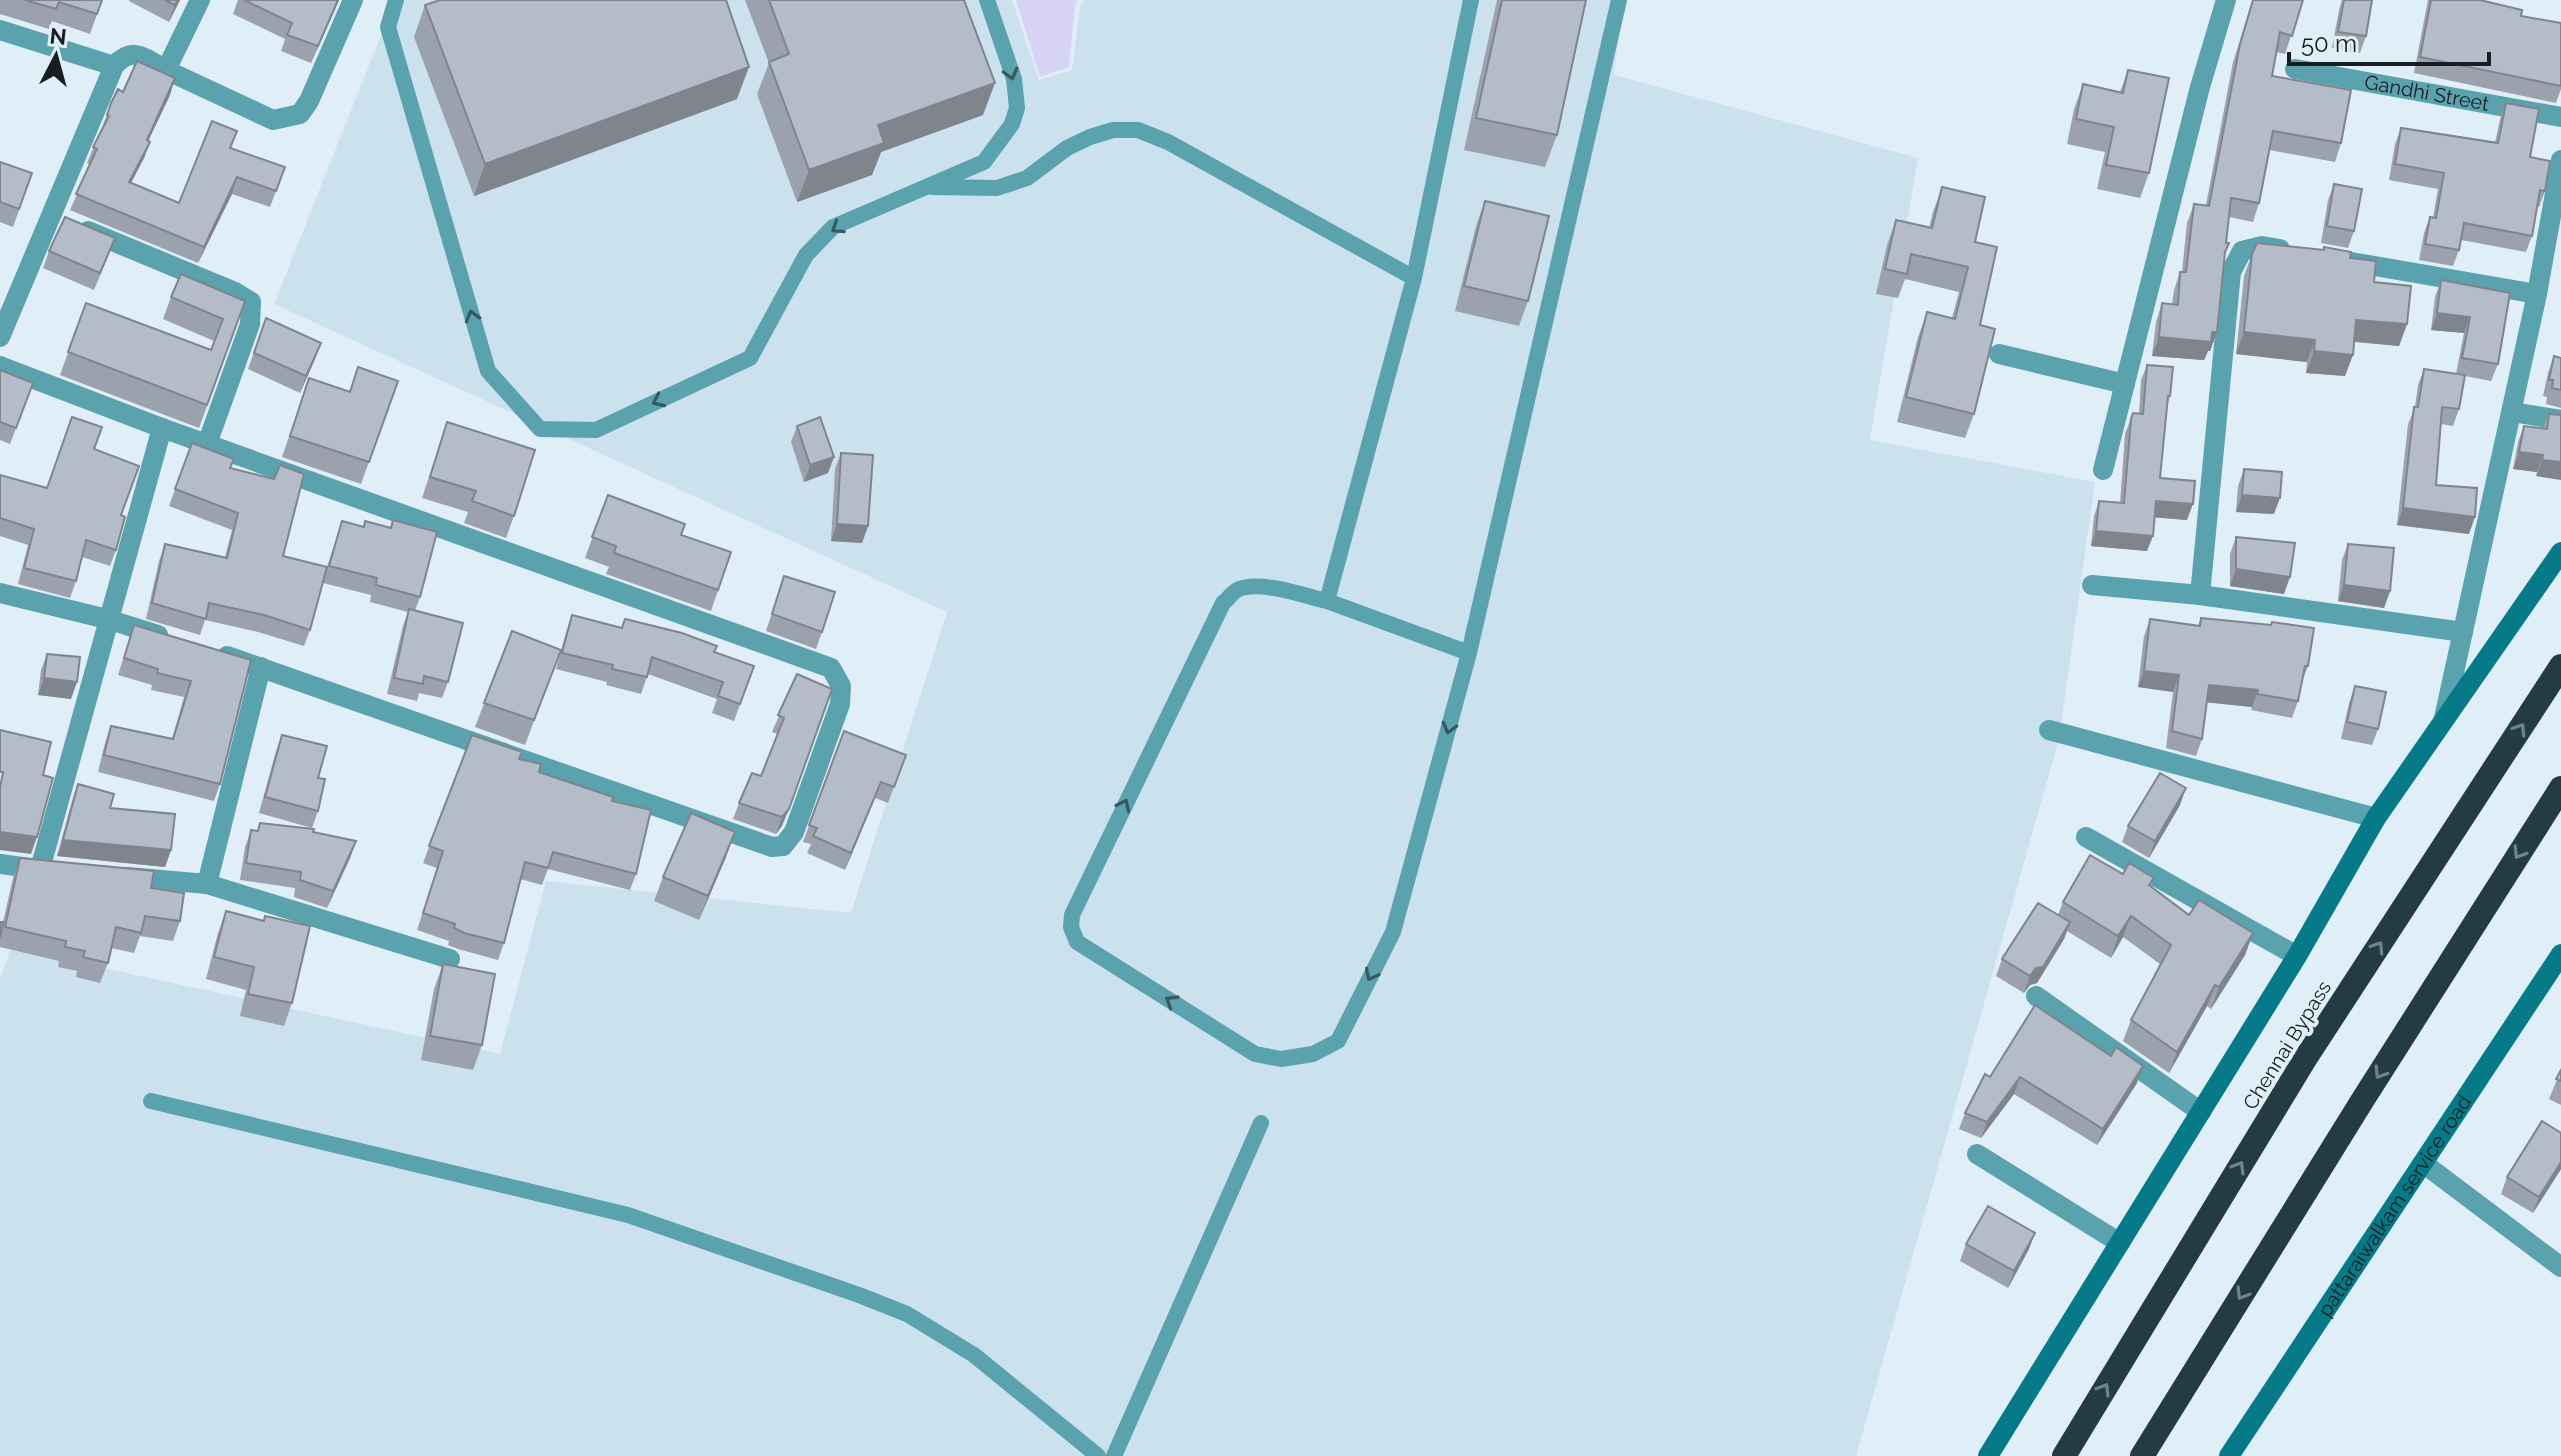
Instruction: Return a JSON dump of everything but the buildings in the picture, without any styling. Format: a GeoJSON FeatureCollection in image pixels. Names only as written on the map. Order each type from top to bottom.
{"type":"FeatureCollection","features":[{"type":"Feature","properties":{"kind":"highway","name":"Chennai Bypass"},"geometry":{"type":"LineString","coordinates":[[2064,1456],[2305,1059],[2561,666]]}},
{"type":"Feature","properties":{"kind":"highway"},"geometry":{"type":"LineString","coordinates":[[2142,1456],[2561,788]]}},
{"type":"Feature","properties":{"kind":"street"},"geometry":{"type":"LineString","coordinates":[[166,70],[200,0]]}},
{"type":"Feature","properties":{"kind":"street"},"geometry":{"type":"LineString","coordinates":[[0,337],[7,304],[51,216],[114,66],[124,55],[135,54],[273,120],[300,114],[309,101],[353,0]]}},
{"type":"Feature","properties":{"kind":"street"},"geometry":{"type":"LineString","coordinates":[[2103,470],[2200,87],[2226,0]]}},
{"type":"Feature","properties":{"kind":"street"},"geometry":{"type":"LineString","coordinates":[[0,30],[114,66]]}},
{"type":"Feature","properties":{"kind":"street","name":"Gandhi Street"},"geometry":{"type":"LineString","coordinates":[[2295,69],[2561,117]]}},
{"type":"Feature","properties":{"kind":"street"},"geometry":{"type":"LineString","coordinates":[[2444,718],[2557,207],[2561,160]]}},
{"type":"Feature","properties":{"kind":"street"},"geometry":{"type":"LineString","coordinates":[[51,216],[235,292],[251,302],[250,324],[207,444]]}},
{"type":"Feature","properties":{"kind":"street"},"geometry":{"type":"LineString","coordinates":[[2200,595],[2231,272],[2242,251],[2262,246],[2293,252]]}},
{"type":"Feature","properties":{"kind":"street"},"geometry":{"type":"LineString","coordinates":[[2339,260],[2537,294]]}},
{"type":"Feature","properties":{"kind":"street"},"geometry":{"type":"LineString","coordinates":[[1999,354],[2125,384]]}},
{"type":"Feature","properties":{"kind":"street"},"geometry":{"type":"LineString","coordinates":[[0,366],[162,428],[831,668],[841,686],[840,704],[794,832],[783,846],[772,847],[205,650]]}},
{"type":"Feature","properties":{"kind":"street"},"geometry":{"type":"LineString","coordinates":[[2512,412],[2561,420]]}},
{"type":"Feature","properties":{"kind":"street"},"geometry":{"type":"LineString","coordinates":[[40,869],[162,428]]}},
{"type":"Feature","properties":{"kind":"street"},"geometry":{"type":"LineString","coordinates":[[1988,1456],[2297,956],[2376,818],[2561,552]]}},
{"type":"Feature","properties":{"kind":"street"},"geometry":{"type":"LineString","coordinates":[[2092,585],[2200,595],[2463,632]]}},
{"type":"Feature","properties":{"kind":"street"},"geometry":{"type":"LineString","coordinates":[[0,593],[107,619],[177,641]]}},
{"type":"Feature","properties":{"kind":"street"},"geometry":{"type":"LineString","coordinates":[[207,884],[261,667]]}},
{"type":"Feature","properties":{"kind":"street"},"geometry":{"type":"LineString","coordinates":[[2049,730],[2376,818]]}},
{"type":"Feature","properties":{"kind":"street"},"geometry":{"type":"LineString","coordinates":[[2086,837],[2297,956]]}},
{"type":"Feature","properties":{"kind":"street"},"geometry":{"type":"LineString","coordinates":[[0,864],[70,872]]}},
{"type":"Feature","properties":{"kind":"street"},"geometry":{"type":"LineString","coordinates":[[100,875],[207,884],[450,959]]}},
{"type":"Feature","properties":{"kind":"street","name":"pattaraiwalkam service road"},"geometry":{"type":"LineString","coordinates":[[2229,1456],[2560,958]]}},
{"type":"Feature","properties":{"kind":"street"},"geometry":{"type":"LineString","coordinates":[[2036,996],[2201,1112]]}},
{"type":"Feature","properties":{"kind":"street"},"geometry":{"type":"LineString","coordinates":[[1977,1154],[2120,1243]]}},
{"type":"Feature","properties":{"kind":"street"},"geometry":{"type":"LineString","coordinates":[[2423,1163],[2561,1267]]}},
{"type":"Feature","properties":{"kind":"lane"},"geometry":{"type":"LineString","coordinates":[[396,0],[388,27],[488,371],[540,429],[596,430],[750,358],[806,255],[833,227],[984,162],[1012,124],[1017,108],[1014,79],[987,0]]}},
{"type":"Feature","properties":{"kind":"lane"},"geometry":{"type":"LineString","coordinates":[[1327,601],[1414,278],[1471,0]]}},
{"type":"Feature","properties":{"kind":"lane"},"geometry":{"type":"LineString","coordinates":[[1469,653],[1327,601],[1264,587],[1238,590],[1223,603],[1072,915],[1071,927],[1077,942],[1255,1054],[1281,1059],[1313,1054],[1338,1041],[1393,932],[1469,653],[1619,0]]}},
{"type":"Feature","properties":{"kind":"lane"},"geometry":{"type":"LineString","coordinates":[[926,187],[997,188],[1027,178],[1067,148],[1090,137],[1113,130],[1138,130],[1168,142],[1414,278]]}},
{"type":"Feature","properties":{"kind":"lane"},"geometry":{"type":"LineString","coordinates":[[151,1101],[628,1215],[859,1295],[907,1314],[974,1355],[1098,1456]]}},
{"type":"Feature","properties":{"kind":"lane"},"geometry":{"type":"LineString","coordinates":[[1114,1456],[1261,1123]]}},
{"type":"Feature","properties":{"kind":"shaded area"},"geometry":{"type":"Polygon","coordinates":[[[395,0],[1012,0],[1039,80],[1072,70],[1083,0],[1623,0],[1614,75],[1918,158],[1870,440],[2095,482],[2059,739],[1856,1456],[0,1456],[0,979],[11,948],[500,1054],[546,881],[851,913],[947,612],[274,304],[395,0]]]}},
{"type":"Feature","properties":{"kind":"shaded area"},"geometry":{"type":"Polygon","coordinates":[[[1016,0],[1078,0],[1069,67],[1040,77],[1016,0]]]}}]}
